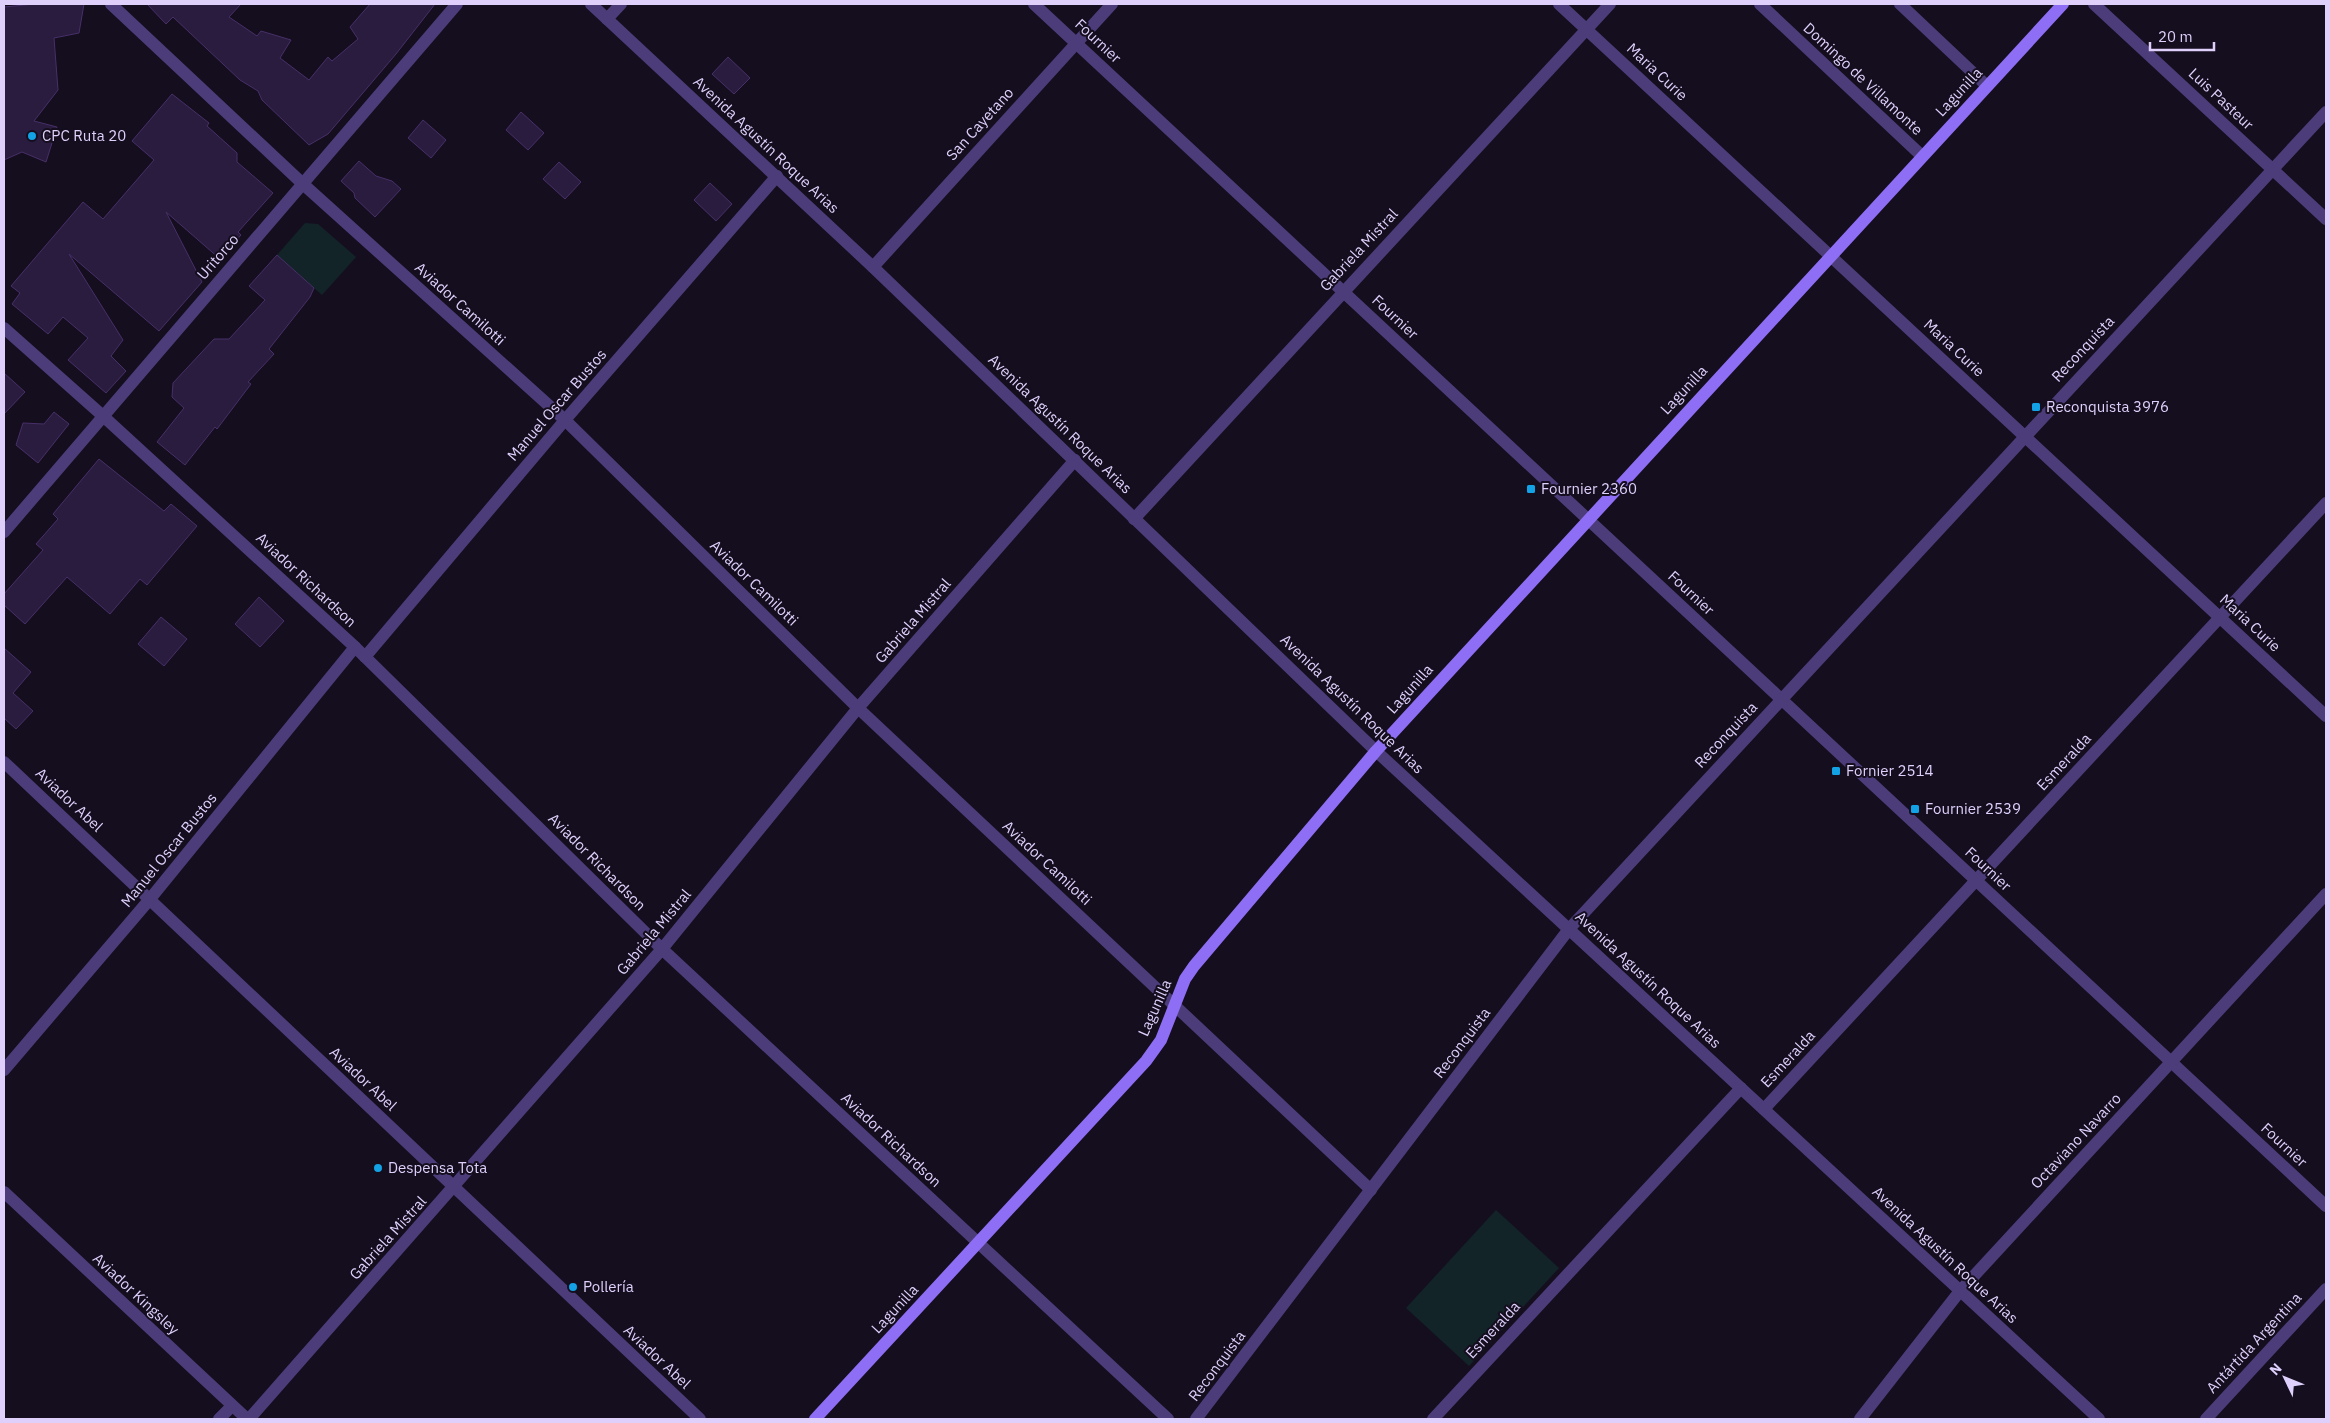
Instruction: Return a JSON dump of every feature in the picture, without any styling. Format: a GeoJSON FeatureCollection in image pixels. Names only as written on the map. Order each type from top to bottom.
{"type":"FeatureCollection","features":[{"type":"Feature","properties":{"kind":"main road","name":"Lagunilla"},"geometry":{"type":"LineString","coordinates":[[815,1419],[1146,1061],[1161,1040],[1185,979],[1194,966],[1376,751],[1587,519],[2063,4]]}},
{"type":"Feature","properties":{"kind":"street","name":"Aviador Camilotti"},"geometry":{"type":"LineString","coordinates":[[111,4],[303,184],[565,420],[858,708],[1371,1190]]}},
{"type":"Feature","properties":{"kind":"street","name":"Uritorco"},"geometry":{"type":"LineString","coordinates":[[4,532],[457,4]]}},
{"type":"Feature","properties":{"kind":"street","name":"Avenida Agustín Roque Arias"},"geometry":{"type":"LineString","coordinates":[[591,4],[873,267],[1376,751],[2099,1419]]}},
{"type":"Feature","properties":{"kind":"street"},"geometry":{"type":"LineString","coordinates":[[607,19],[621,4]]}},
{"type":"Feature","properties":{"kind":"street","name":"Fournier"},"geometry":{"type":"LineString","coordinates":[[1034,4],[2326,1206]]}},
{"type":"Feature","properties":{"kind":"street","name":"San Cayetano"},"geometry":{"type":"LineString","coordinates":[[873,267],[1112,4]]}},
{"type":"Feature","properties":{"kind":"street","name":"Maria Curie"},"geometry":{"type":"LineString","coordinates":[[1558,4],[2326,716]]}},
{"type":"Feature","properties":{"kind":"street","name":"Gabriela Mistral"},"geometry":{"type":"LineString","coordinates":[[1134,519],[1610,4]]}},
{"type":"Feature","properties":{"kind":"street","name":"Domingo de Villamonte"},"geometry":{"type":"LineString","coordinates":[[1760,4],[1922,156]]}},
{"type":"Feature","properties":{"kind":"street"},"geometry":{"type":"LineString","coordinates":[[1900,4],[1987,86]]}},
{"type":"Feature","properties":{"kind":"street","name":"Luis Pasteur"},"geometry":{"type":"LineString","coordinates":[[2094,4],[2326,218]]}},
{"type":"Feature","properties":{"kind":"street","name":"Reconquista"},"geometry":{"type":"LineString","coordinates":[[1196,1419],[1569,929],[2326,112]]}},
{"type":"Feature","properties":{"kind":"street","name":"Manuel Oscar Bustos"},"geometry":{"type":"LineString","coordinates":[[365,657],[565,420],[777,176]]}},
{"type":"Feature","properties":{"kind":"street","name":"Aviador Richardson"},"geometry":{"type":"LineString","coordinates":[[4,328],[355,647],[662,949],[1168,1419]]}},
{"type":"Feature","properties":{"kind":"street","name":"Gabriela Mistral"},"geometry":{"type":"LineString","coordinates":[[248,1419],[454,1188],[662,949],[858,708],[1075,460]]}},
{"type":"Feature","properties":{"kind":"street","name":"Esmeralda"},"geometry":{"type":"LineString","coordinates":[[1764,1109],[2326,503]]}},
{"type":"Feature","properties":{"kind":"street","name":"Manuel Oscar Bustos"},"geometry":{"type":"LineString","coordinates":[[4,1070],[150,900],[355,647]]}},
{"type":"Feature","properties":{"kind":"street","name":"Aviador Abel"},"geometry":{"type":"LineString","coordinates":[[4,762],[700,1419]]}},
{"type":"Feature","properties":{"kind":"street","name":"Octaviano Navarro"},"geometry":{"type":"LineString","coordinates":[[1860,1419],[1960,1291],[2326,894]]}},
{"type":"Feature","properties":{"kind":"street","name":"Esmeralda"},"geometry":{"type":"LineString","coordinates":[[1433,1419],[1741,1088]]}},
{"type":"Feature","properties":{"kind":"street","name":"Aviador Kingsley"},"geometry":{"type":"LineString","coordinates":[[4,1192],[248,1419]]}},
{"type":"Feature","properties":{"kind":"street","name":"Antártida Argentina"},"geometry":{"type":"LineString","coordinates":[[2206,1419],[2326,1289]]}},
{"type":"Feature","properties":{"kind":"street"},"geometry":{"type":"LineString","coordinates":[[219,1419],[232,1406]]}},
{"type":"Feature","properties":{"kind":"shaded area"},"geometry":{"type":"Polygon","coordinates":[[[305,223],[318,224],[356,257],[322,295],[277,255],[305,223]]]}},
{"type":"Feature","properties":{"kind":"shaded area"},"geometry":{"type":"Polygon","coordinates":[[[1496,1210],[1559,1268],[1469,1366],[1406,1308],[1496,1210]]]}},
{"type":"Feature","properties":{"kind":"building"},"geometry":{"type":"Polygon","coordinates":[[[35,4],[84,4],[79,33],[54,38],[58,90],[34,121],[57,127],[46,162],[22,152],[4,160],[4,7],[35,4]]]}},
{"type":"Feature","properties":{"kind":"building"},"geometry":{"type":"Polygon","coordinates":[[[147,4],[241,4],[229,17],[257,36],[261,31],[291,40],[280,58],[309,80],[328,57],[332,61],[358,39],[350,27],[370,4],[435,4],[396,54],[328,134],[309,145],[262,100],[258,91],[240,80],[173,17],[166,24],[147,4]]]}},
{"type":"Feature","properties":{"kind":"building"},"geometry":{"type":"Polygon","coordinates":[[[728,57],[750,78],[734,94],[712,74],[728,57]]]}},
{"type":"Feature","properties":{"kind":"building"},"geometry":{"type":"Polygon","coordinates":[[[172,94],[209,123],[207,126],[237,153],[237,162],[273,193],[238,232],[241,235],[220,259],[166,212],[202,282],[159,331],[69,254],[123,340],[111,356],[126,371],[106,393],[68,360],[88,338],[63,317],[48,334],[12,304],[20,293],[11,286],[83,202],[103,219],[154,160],[132,141],[172,94]]]}},
{"type":"Feature","properties":{"kind":"building"},"geometry":{"type":"Polygon","coordinates":[[[521,112],[544,133],[528,150],[506,130],[521,112]]]}},
{"type":"Feature","properties":{"kind":"building"},"geometry":{"type":"Polygon","coordinates":[[[423,120],[446,140],[431,158],[408,138],[423,120]]]}},
{"type":"Feature","properties":{"kind":"building"},"geometry":{"type":"Polygon","coordinates":[[[359,161],[376,176],[392,181],[401,189],[375,217],[341,181],[359,161]]]}},
{"type":"Feature","properties":{"kind":"building"},"geometry":{"type":"Polygon","coordinates":[[[559,162],[581,182],[565,199],[543,179],[559,162]]]}},
{"type":"Feature","properties":{"kind":"building"},"geometry":{"type":"Polygon","coordinates":[[[710,183],[732,204],[716,221],[694,200],[710,183]]]}},
{"type":"Feature","properties":{"kind":"building"},"geometry":{"type":"Polygon","coordinates":[[[277,255],[314,288],[310,297],[269,349],[274,354],[248,382],[251,384],[217,429],[215,427],[185,465],[157,442],[184,408],[172,397],[173,383],[214,339],[229,339],[265,300],[249,286],[277,255]]]}},
{"type":"Feature","properties":{"kind":"building"},"geometry":{"type":"Polygon","coordinates":[[[4,373],[25,392],[4,414],[4,373]]]}},
{"type":"Feature","properties":{"kind":"building"},"geometry":{"type":"Polygon","coordinates":[[[54,412],[69,424],[38,463],[16,445],[23,423],[44,424],[54,412]]]}},
{"type":"Feature","properties":{"kind":"building"},"geometry":{"type":"Polygon","coordinates":[[[99,459],[164,511],[171,504],[197,526],[147,585],[140,579],[110,614],[67,577],[25,624],[4,605],[4,594],[43,550],[36,544],[58,519],[53,514],[99,459]]]}},
{"type":"Feature","properties":{"kind":"building"},"geometry":{"type":"Polygon","coordinates":[[[259,597],[284,621],[260,647],[235,624],[259,597]]]}},
{"type":"Feature","properties":{"kind":"building"},"geometry":{"type":"Polygon","coordinates":[[[161,617],[187,639],[164,666],[138,644],[161,617]]]}},
{"type":"Feature","properties":{"kind":"building"},"geometry":{"type":"Polygon","coordinates":[[[4,648],[31,672],[13,693],[33,711],[16,729],[4,718],[4,648]]]}},
{"type":"Feature","properties":{"kind":"place","name":"CPC Ruta 20"},"geometry":{"type":"Point","coordinates":[32,136]}},
{"type":"Feature","properties":{"kind":"place","name":"Reconquista 3976"},"geometry":{"type":"Point","coordinates":[2036,407]}},
{"type":"Feature","properties":{"kind":"place","name":"Fournier 2360"},"geometry":{"type":"Point","coordinates":[1531,489]}},
{"type":"Feature","properties":{"kind":"place","name":"Fornier 2514"},"geometry":{"type":"Point","coordinates":[1836,771]}},
{"type":"Feature","properties":{"kind":"place","name":"Fournier 2539"},"geometry":{"type":"Point","coordinates":[1915,809]}},
{"type":"Feature","properties":{"kind":"place","name":"Despensa Tota"},"geometry":{"type":"Point","coordinates":[378,1168]}},
{"type":"Feature","properties":{"kind":"place","name":"Pollería"},"geometry":{"type":"Point","coordinates":[573,1287]}}]}
